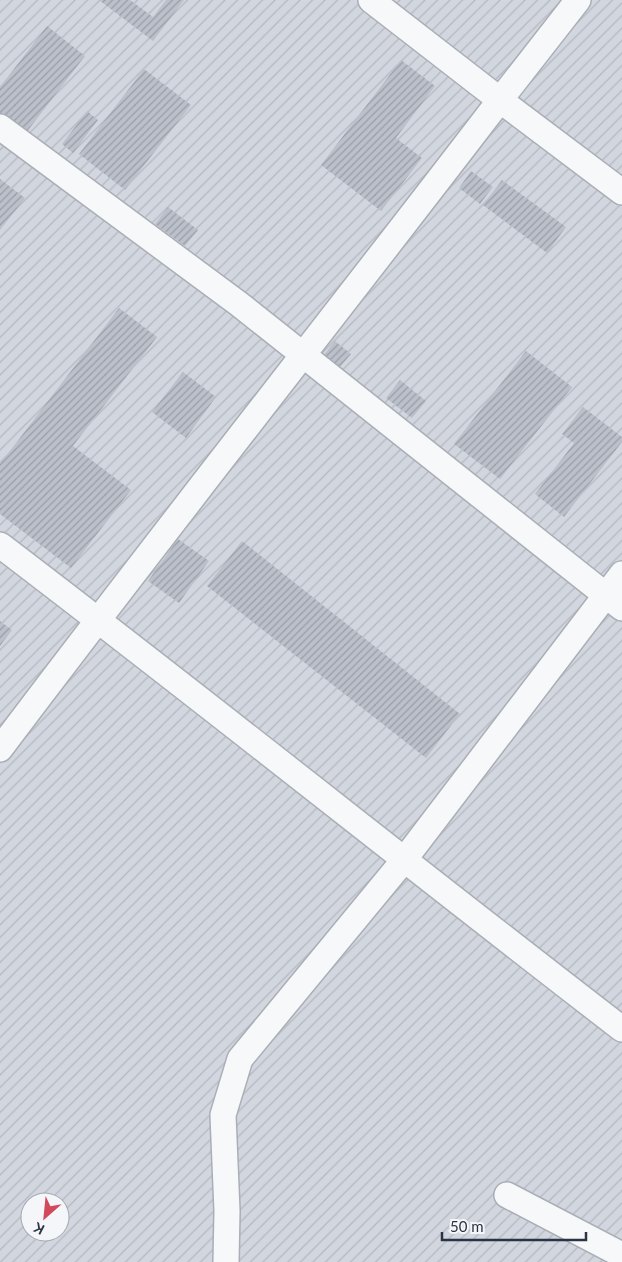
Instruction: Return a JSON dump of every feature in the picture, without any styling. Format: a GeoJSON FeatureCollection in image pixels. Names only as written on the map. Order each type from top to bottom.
{"type":"FeatureCollection","features":[{"type":"Feature","properties":{"kind":"lane"},"geometry":{"type":"LineString","coordinates":[[371,0],[622,192]]}},
{"type":"Feature","properties":{"kind":"lane"},"geometry":{"type":"LineString","coordinates":[[0,750],[98,619],[578,0]]}},
{"type":"Feature","properties":{"kind":"lane"},"geometry":{"type":"LineString","coordinates":[[0,127],[239,304],[614,601]]}},
{"type":"Feature","properties":{"kind":"lane"},"geometry":{"type":"LineString","coordinates":[[0,544],[622,1029]]}},
{"type":"Feature","properties":{"kind":"lane"},"geometry":{"type":"LineString","coordinates":[[226,1262],[227,1211],[223,1115],[240,1059],[614,601],[622,574]]}},
{"type":"Feature","properties":{"kind":"lane"},"geometry":{"type":"LineString","coordinates":[[507,1195],[622,1255]]}},
{"type":"Feature","properties":{"kind":"shaded area"},"geometry":{"type":"Polygon","coordinates":[[[0,0],[622,0],[622,1262],[0,1262],[0,0]]]}},
{"type":"Feature","properties":{"kind":"building"},"geometry":{"type":"Polygon","coordinates":[[[99,0],[130,0],[153,17],[166,0],[184,0],[153,41],[99,0]]]}},
{"type":"Feature","properties":{"kind":"building"},"geometry":{"type":"Polygon","coordinates":[[[47,26],[85,56],[26,133],[0,113],[0,87],[47,26]]]}},
{"type":"Feature","properties":{"kind":"building"},"geometry":{"type":"Polygon","coordinates":[[[401,60],[435,86],[396,138],[422,158],[381,211],[321,165],[401,60]]]}},
{"type":"Feature","properties":{"kind":"building"},"geometry":{"type":"Polygon","coordinates":[[[144,69],[191,105],[125,190],[79,154],[144,69]]]}},
{"type":"Feature","properties":{"kind":"building"},"geometry":{"type":"Polygon","coordinates":[[[87,111],[98,120],[73,153],[62,144],[87,111]]]}},
{"type":"Feature","properties":{"kind":"building"},"geometry":{"type":"Polygon","coordinates":[[[471,171],[493,187],[480,204],[459,188],[471,171]]]}},
{"type":"Feature","properties":{"kind":"building"},"geometry":{"type":"Polygon","coordinates":[[[0,179],[25,198],[0,230],[0,179]]]}},
{"type":"Feature","properties":{"kind":"building"},"geometry":{"type":"Polygon","coordinates":[[[502,180],[566,227],[547,253],[483,205],[502,180]]]}},
{"type":"Feature","properties":{"kind":"building"},"geometry":{"type":"Polygon","coordinates":[[[168,207],[198,230],[185,246],[155,224],[168,207]]]}},
{"type":"Feature","properties":{"kind":"building"},"geometry":{"type":"Polygon","coordinates":[[[119,308],[157,337],[73,446],[131,490],[71,568],[0,514],[0,464],[119,308]]]}},
{"type":"Feature","properties":{"kind":"building"},"geometry":{"type":"Polygon","coordinates":[[[335,341],[351,354],[339,368],[323,356],[335,341]]]}},
{"type":"Feature","properties":{"kind":"building"},"geometry":{"type":"Polygon","coordinates":[[[526,351],[572,387],[500,479],[454,444],[526,351]]]}},
{"type":"Feature","properties":{"kind":"building"},"geometry":{"type":"Polygon","coordinates":[[[183,372],[216,397],[186,438],[152,412],[183,372]]]}},
{"type":"Feature","properties":{"kind":"building"},"geometry":{"type":"Polygon","coordinates":[[[400,380],[426,401],[412,418],[386,398],[400,380]]]}},
{"type":"Feature","properties":{"kind":"building"},"geometry":{"type":"Polygon","coordinates":[[[583,407],[622,437],[622,442],[564,517],[535,494],[574,443],[562,434],[583,407]]]}},
{"type":"Feature","properties":{"kind":"building"},"geometry":{"type":"Polygon","coordinates":[[[178,539],[209,561],[179,603],[148,581],[178,539]]]}},
{"type":"Feature","properties":{"kind":"building"},"geometry":{"type":"Polygon","coordinates":[[[242,541],[460,714],[426,758],[207,586],[242,541]]]}},
{"type":"Feature","properties":{"kind":"building"},"geometry":{"type":"Polygon","coordinates":[[[0,621],[12,630],[0,646],[0,621]]]}}]}
